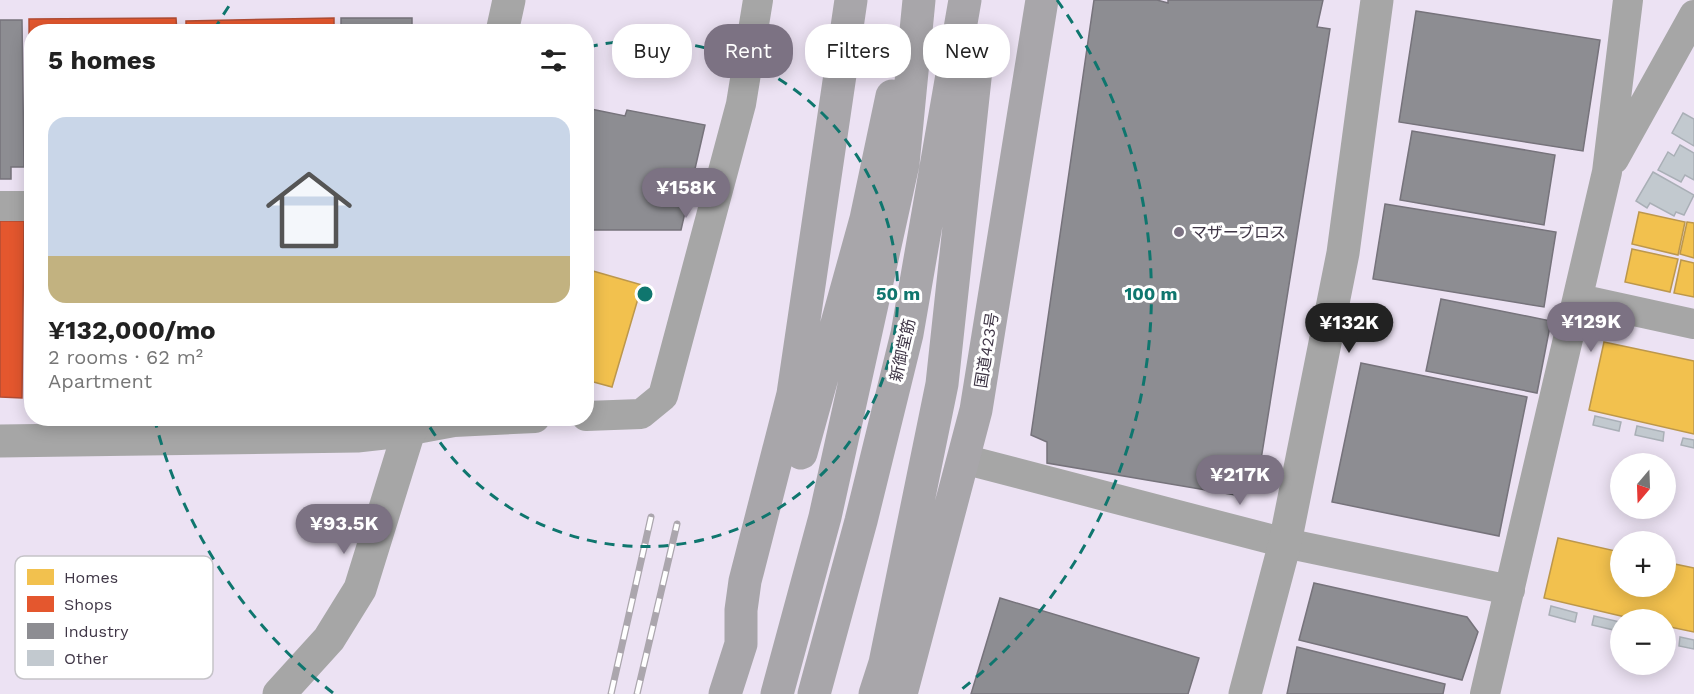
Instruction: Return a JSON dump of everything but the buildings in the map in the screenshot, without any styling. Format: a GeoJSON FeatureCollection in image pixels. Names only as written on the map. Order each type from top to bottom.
{"type":"FeatureCollection","features":[{"type":"Feature","properties":{"kind":"highway"},"geometry":{"type":"LineString","coordinates":[[741,644],[741,610],[745,581],[793,394],[851,0]]}},
{"type":"Feature","properties":{"kind":"highway"},"geometry":{"type":"LineString","coordinates":[[725,694],[769,563],[866,219],[914,0]]}},
{"type":"Feature","properties":{"kind":"highway"},"geometry":{"type":"LineString","coordinates":[[777,694],[825,517],[903,164],[919,0]]}},
{"type":"Feature","properties":{"kind":"highway","name":"新御堂筋"},"geometry":{"type":"LineString","coordinates":[[814,694],[861,521],[907,334],[965,0]]}},
{"type":"Feature","properties":{"kind":"highway"},"geometry":{"type":"LineString","coordinates":[[875,694],[885,663],[942,384],[977,60],[973,0]]}},
{"type":"Feature","properties":{"kind":"highway","name":"国道423号"},"geometry":{"type":"LineString","coordinates":[[901,694],[976,410],[1042,0]]}},
{"type":"Feature","properties":{"kind":"street"},"geometry":{"type":"LineString","coordinates":[[504,24],[509,0]]}},
{"type":"Feature","properties":{"kind":"street"},"geometry":{"type":"LineString","coordinates":[[594,416],[641,414],[663,396],[741,104],[758,0]]}},
{"type":"Feature","properties":{"kind":"street"},"geometry":{"type":"LineString","coordinates":[[1245,694],[1285,543],[1343,253],[1377,0]]}},
{"type":"Feature","properties":{"kind":"street"},"geometry":{"type":"LineString","coordinates":[[1485,694],[1607,172],[1628,0]]}},
{"type":"Feature","properties":{"kind":"street"},"geometry":{"type":"LineString","coordinates":[[1607,172],[1694,15]]}},
{"type":"Feature","properties":{"kind":"street"},"geometry":{"type":"LineString","coordinates":[[0,206],[24,206]]}},
{"type":"Feature","properties":{"kind":"street"},"geometry":{"type":"LineString","coordinates":[[1579,299],[1694,324]]}},
{"type":"Feature","properties":{"kind":"street"},"geometry":{"type":"LineString","coordinates":[[0,441],[357,436],[403,426]]}},
{"type":"Feature","properties":{"kind":"street"},"geometry":{"type":"LineString","coordinates":[[279,694],[329,639],[360,589],[411,426]]}},
{"type":"Feature","properties":{"kind":"street"},"geometry":{"type":"LineString","coordinates":[[963,459],[1285,543],[1510,590]]}},
{"type":"Feature","properties":{"kind":"railway"},"geometry":{"type":"LineString","coordinates":[[611,694],[651,517]]}},
{"type":"Feature","properties":{"kind":"railway"},"geometry":{"type":"LineString","coordinates":[[637,694],[677,524]]}},
{"type":"Feature","properties":{"kind":"place","name":"マザーブロス"},"geometry":{"type":"Point","coordinates":[1179,232]}}]}
